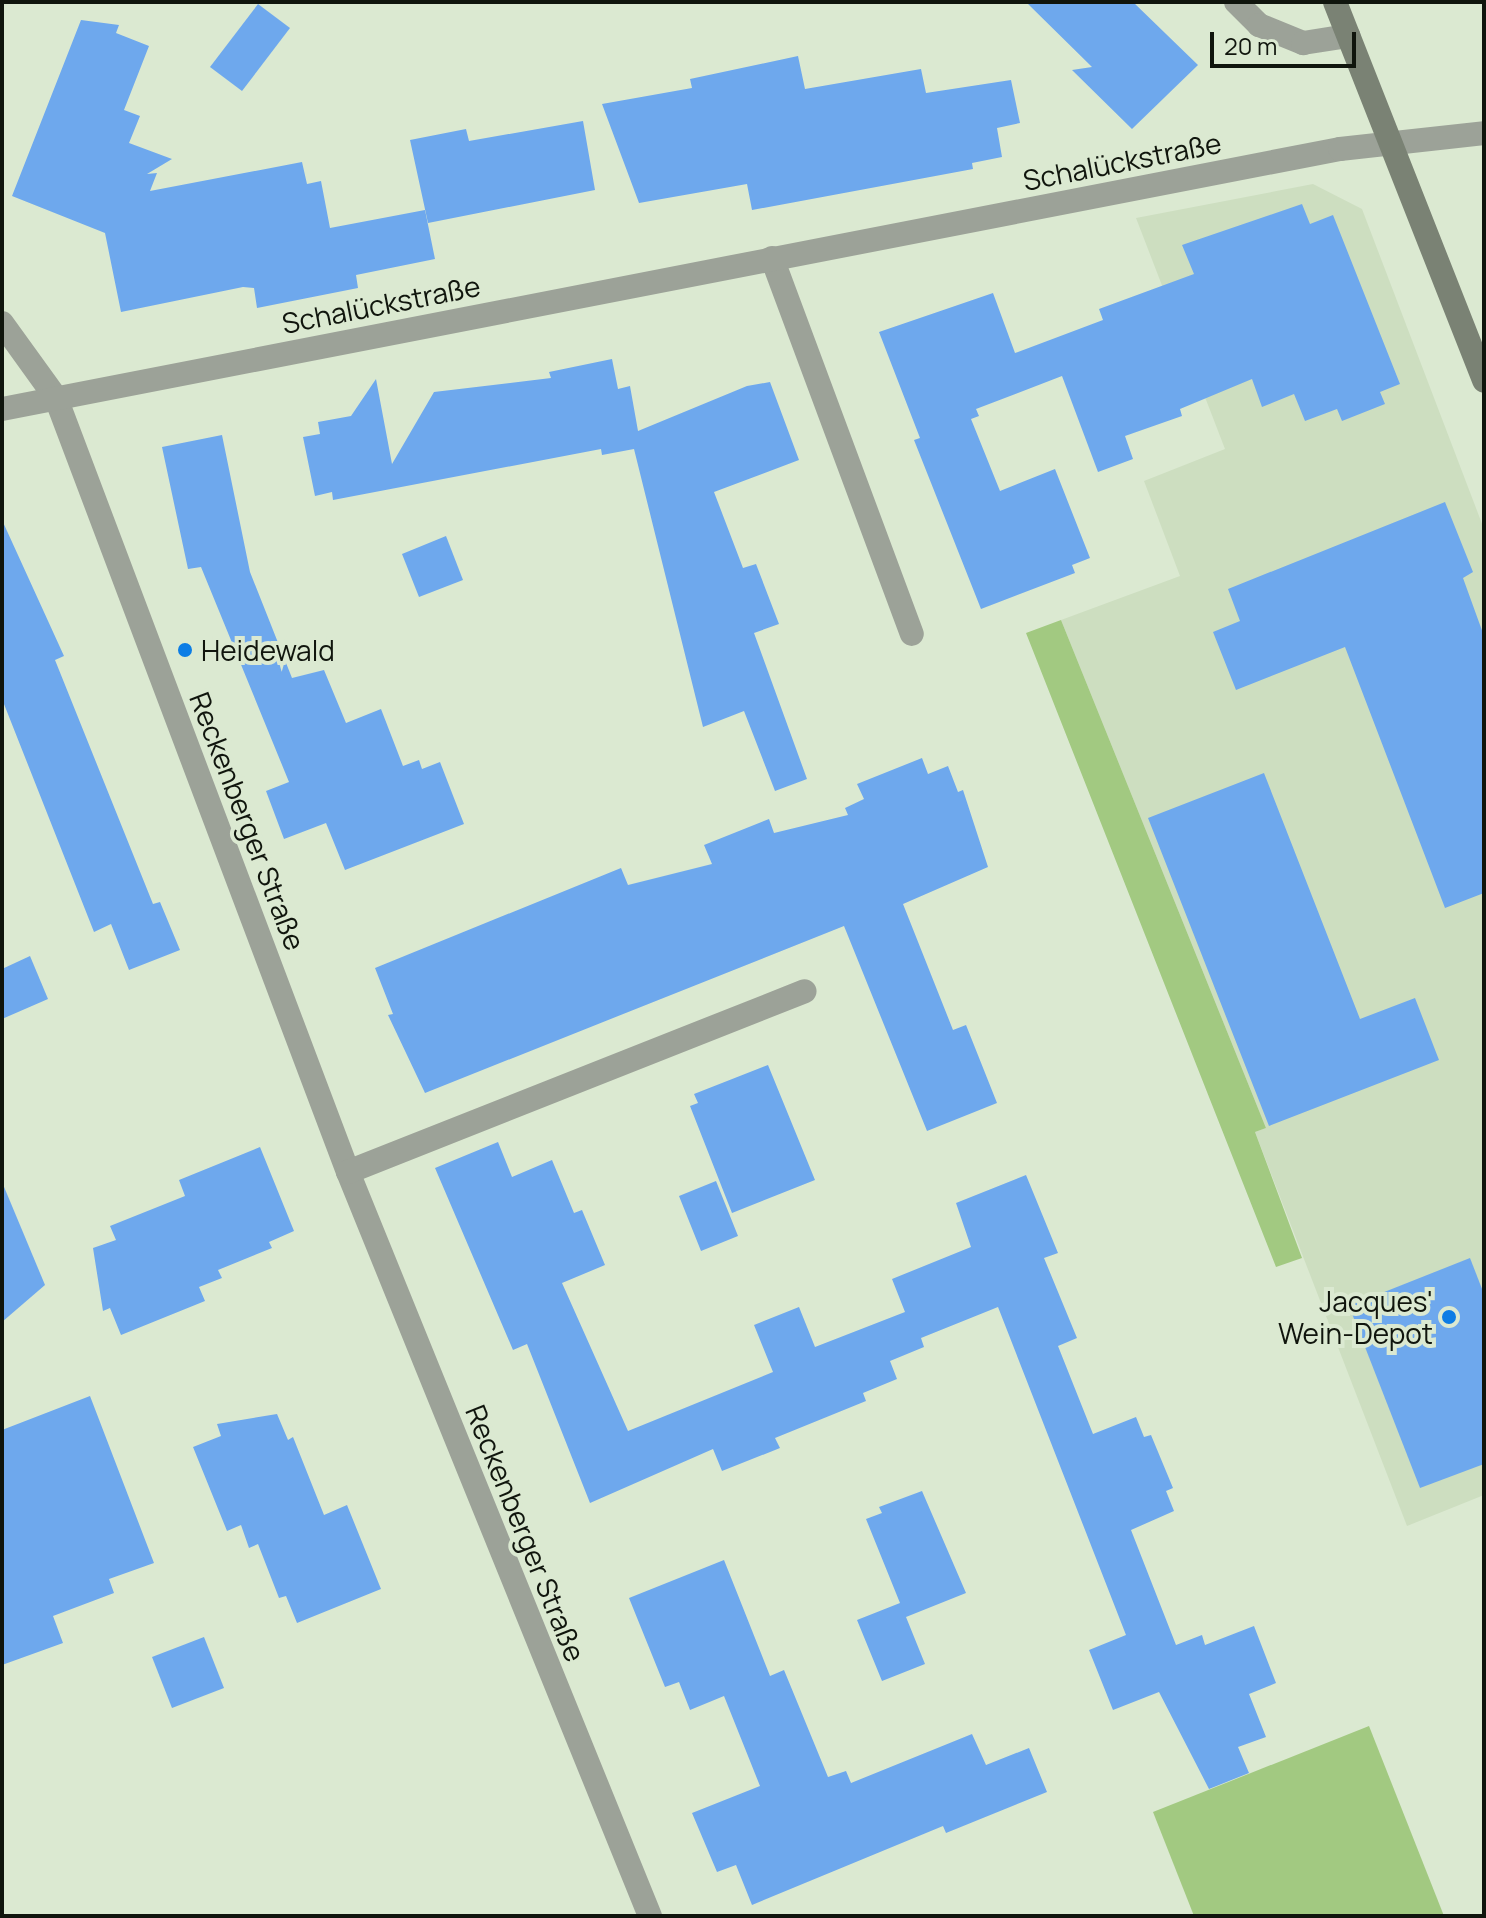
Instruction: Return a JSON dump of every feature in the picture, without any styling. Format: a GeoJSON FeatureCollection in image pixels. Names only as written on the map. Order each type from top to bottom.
{"type":"FeatureCollection","features":[{"type":"Feature","properties":{"kind":"main road"},"geometry":{"type":"LineString","coordinates":[[1335,2],[1484,381]]}},
{"type":"Feature","properties":{"kind":"street"},"geometry":{"type":"LineString","coordinates":[[1236,2],[1259,25],[1303,43],[1348,36]]}},
{"type":"Feature","properties":{"kind":"street","name":"Schalückstraße"},"geometry":{"type":"LineString","coordinates":[[2,409],[1340,149],[1484,133]]}},
{"type":"Feature","properties":{"kind":"street"},"geometry":{"type":"LineString","coordinates":[[772,258],[912,634]]}},
{"type":"Feature","properties":{"kind":"street","name":"Reckenberger Straße"},"geometry":{"type":"LineString","coordinates":[[2,323],[56,398],[348,1172],[650,1916]]}},
{"type":"Feature","properties":{"kind":"street"},"geometry":{"type":"LineString","coordinates":[[348,1172],[804,991]]}},
{"type":"Feature","properties":{"kind":"shaded area"},"geometry":{"type":"Polygon","coordinates":[[[1313,184],[1362,209],[1484,529],[1484,1495],[1407,1526],[1255,1132],[1266,1128],[1061,620],[1180,576],[1144,481],[1225,449],[1136,218],[1313,184]]]}},
{"type":"Feature","properties":{"kind":"green space"},"geometry":{"type":"Polygon","coordinates":[[[1061,620],[1266,1128],[1255,1132],[1302,1258],[1276,1267],[1026,633],[1061,620]]]}},
{"type":"Feature","properties":{"kind":"green space"},"geometry":{"type":"Polygon","coordinates":[[[1369,1726],[1444,1916],[1194,1916],[1153,1812],[1369,1726]]]}},
{"type":"Feature","properties":{"kind":"building"},"geometry":{"type":"Polygon","coordinates":[[[1026,2],[1133,2],[1198,65],[1132,129],[1072,70],[1092,67],[1026,2]]]}},
{"type":"Feature","properties":{"kind":"building"},"geometry":{"type":"Polygon","coordinates":[[[258,4],[290,28],[242,91],[210,67],[258,4]]]}},
{"type":"Feature","properties":{"kind":"building"},"geometry":{"type":"Polygon","coordinates":[[[81,20],[119,25],[116,33],[149,46],[124,110],[140,116],[129,143],[172,159],[147,174],[157,173],[150,191],[302,162],[307,184],[321,181],[330,228],[425,210],[435,259],[356,275],[358,288],[257,308],[254,288],[243,287],[121,312],[105,233],[12,196],[81,20]]]}},
{"type":"Feature","properties":{"kind":"building"},"geometry":{"type":"Polygon","coordinates":[[[798,56],[805,89],[921,69],[926,93],[1011,80],[1020,123],[997,128],[1002,157],[972,163],[973,169],[752,210],[747,184],[639,203],[602,104],[692,88],[690,79],[798,56]]]}},
{"type":"Feature","properties":{"kind":"building"},"geometry":{"type":"Polygon","coordinates":[[[583,121],[595,190],[428,223],[410,140],[466,129],[469,141],[583,121]]]}},
{"type":"Feature","properties":{"kind":"building"},"geometry":{"type":"Polygon","coordinates":[[[1302,204],[1310,224],[1333,215],[1400,384],[1380,392],[1385,404],[1342,421],[1337,409],[1305,421],[1294,394],[1262,407],[1252,379],[1180,409],[1182,416],[1125,436],[1133,459],[1098,472],[1062,376],[976,409],[979,416],[971,419],[1000,491],[1055,469],[1090,558],[1072,565],[1075,573],[981,609],[914,440],[920,438],[879,332],[993,293],[1015,353],[1103,320],[1099,309],[1194,274],[1182,245],[1302,204]]]}},
{"type":"Feature","properties":{"kind":"building"},"geometry":{"type":"Polygon","coordinates":[[[612,359],[618,389],[630,386],[638,431],[747,386],[770,382],[799,460],[714,492],[743,568],[756,564],[779,624],[754,633],[807,779],[775,791],[744,711],[703,727],[634,449],[602,455],[601,449],[333,500],[332,492],[315,496],[303,437],[320,434],[318,422],[351,416],[376,379],[392,464],[434,392],[551,378],[549,372],[612,359]]]}},
{"type":"Feature","properties":{"kind":"building"},"geometry":{"type":"Polygon","coordinates":[[[222,435],[250,572],[292,678],[324,670],[346,723],[381,709],[403,766],[419,760],[422,769],[440,762],[464,824],[345,870],[326,823],[284,839],[266,791],[289,782],[201,567],[188,569],[162,447],[222,435]]]}},
{"type":"Feature","properties":{"kind":"building"},"geometry":{"type":"Polygon","coordinates":[[[1445,502],[1473,572],[1463,578],[1484,636],[1484,893],[1445,908],[1345,647],[1236,690],[1213,632],[1240,621],[1228,589],[1445,502]]]}},
{"type":"Feature","properties":{"kind":"building"},"geometry":{"type":"Polygon","coordinates":[[[2,520],[64,656],[55,660],[153,904],[160,902],[180,950],[129,970],[111,924],[94,932],[2,699],[2,520]]]}},
{"type":"Feature","properties":{"kind":"building"},"geometry":{"type":"Polygon","coordinates":[[[446,536],[463,580],[419,597],[402,554],[446,536]]]}},
{"type":"Feature","properties":{"kind":"building"},"geometry":{"type":"Polygon","coordinates":[[[922,758],[928,774],[948,766],[958,792],[963,790],[988,867],[903,904],[953,1030],[966,1025],[997,1103],[927,1131],[844,926],[425,1093],[388,1015],[393,1014],[375,968],[621,868],[628,885],[712,864],[704,845],[769,819],[774,833],[848,815],[845,808],[864,799],[857,784],[922,758]]]}},
{"type":"Feature","properties":{"kind":"building"},"geometry":{"type":"Polygon","coordinates":[[[1264,773],[1360,1019],[1415,998],[1439,1060],[1269,1126],[1148,818],[1264,773]]]}},
{"type":"Feature","properties":{"kind":"building"},"geometry":{"type":"Polygon","coordinates":[[[30,956],[48,999],[2,1019],[2,969],[30,956]]]}},
{"type":"Feature","properties":{"kind":"building"},"geometry":{"type":"Polygon","coordinates":[[[768,1065],[815,1180],[732,1213],[690,1106],[698,1103],[694,1094],[768,1065]]]}},
{"type":"Feature","properties":{"kind":"building"},"geometry":{"type":"Polygon","coordinates":[[[498,1142],[512,1177],[552,1160],[574,1213],[582,1210],[605,1265],[562,1283],[628,1431],[773,1372],[754,1325],[799,1307],[815,1347],[905,1312],[892,1279],[971,1247],[956,1203],[1026,1175],[1058,1253],[1044,1258],[1077,1338],[1058,1346],[1093,1434],[1136,1417],[1144,1437],[1151,1435],[1173,1488],[1166,1491],[1174,1511],[1131,1530],[1176,1645],[1202,1635],[1205,1645],[1254,1626],[1276,1683],[1249,1694],[1266,1737],[1238,1747],[1249,1773],[1209,1789],[1159,1692],[1113,1710],[1089,1650],[1126,1635],[998,1307],[921,1338],[924,1347],[890,1361],[897,1379],[863,1393],[866,1401],[775,1438],[780,1448],[722,1471],[713,1449],[590,1503],[527,1344],[513,1350],[435,1168],[498,1142]]]}},
{"type":"Feature","properties":{"kind":"building"},"geometry":{"type":"Polygon","coordinates":[[[260,1147],[294,1231],[269,1242],[272,1248],[218,1270],[222,1278],[199,1287],[205,1301],[121,1335],[110,1308],[103,1311],[93,1248],[116,1240],[110,1226],[185,1196],[179,1180],[260,1147]]]}},
{"type":"Feature","properties":{"kind":"building"},"geometry":{"type":"Polygon","coordinates":[[[716,1181],[738,1236],[701,1251],[679,1196],[716,1181]]]}},
{"type":"Feature","properties":{"kind":"building"},"geometry":{"type":"Polygon","coordinates":[[[2,1182],[45,1285],[2,1322],[2,1182]]]}},
{"type":"Feature","properties":{"kind":"building"},"geometry":{"type":"Polygon","coordinates":[[[1470,1258],[1484,1294],[1484,1464],[1420,1488],[1349,1306],[1470,1258]]]}},
{"type":"Feature","properties":{"kind":"building"},"geometry":{"type":"Polygon","coordinates":[[[90,1396],[154,1563],[109,1579],[114,1593],[53,1616],[63,1643],[2,1665],[2,1430],[90,1396]]]}},
{"type":"Feature","properties":{"kind":"building"},"geometry":{"type":"Polygon","coordinates":[[[277,1414],[288,1440],[293,1437],[324,1515],[347,1505],[381,1589],[297,1623],[286,1596],[279,1598],[258,1544],[249,1548],[241,1525],[227,1531],[193,1447],[221,1436],[217,1424],[277,1414]]]}},
{"type":"Feature","properties":{"kind":"building"},"geometry":{"type":"Polygon","coordinates":[[[922,1491],[966,1593],[906,1617],[925,1664],[882,1681],[857,1620],[900,1603],[866,1519],[882,1513],[879,1507],[922,1491]]]}},
{"type":"Feature","properties":{"kind":"building"},"geometry":{"type":"Polygon","coordinates":[[[724,1560],[770,1676],[784,1670],[828,1777],[846,1771],[851,1783],[972,1734],[986,1765],[1029,1748],[1047,1792],[946,1833],[943,1826],[752,1905],[736,1865],[717,1872],[692,1813],[760,1786],[724,1696],[690,1710],[679,1682],[665,1687],[629,1598],[724,1560]]]}},
{"type":"Feature","properties":{"kind":"building"},"geometry":{"type":"Polygon","coordinates":[[[204,1637],[224,1688],[172,1708],[152,1657],[204,1637]]]}},
{"type":"Feature","properties":{"kind":"place","name":"Heidewald"},"geometry":{"type":"Point","coordinates":[185,650]}},
{"type":"Feature","properties":{"kind":"place","name":"Jacques' Wein-Depot"},"geometry":{"type":"Point","coordinates":[1449,1317]}}]}
